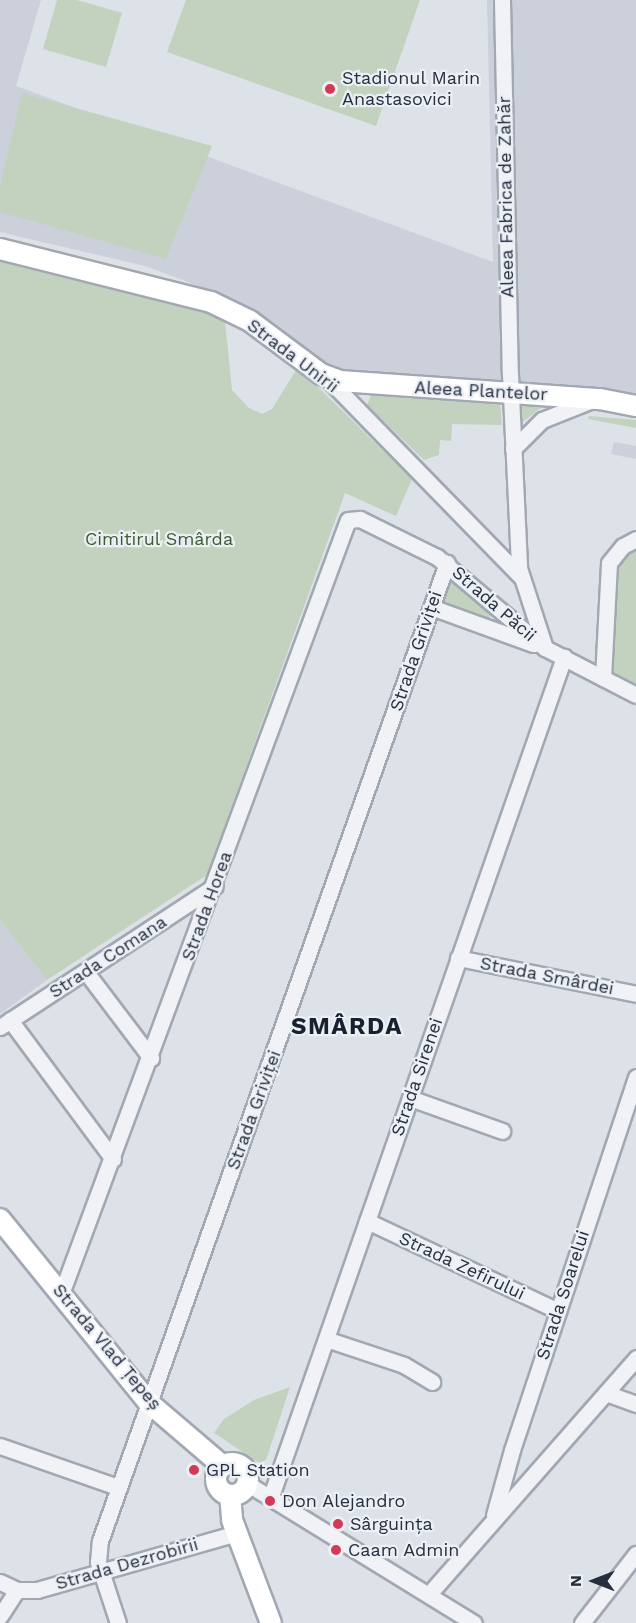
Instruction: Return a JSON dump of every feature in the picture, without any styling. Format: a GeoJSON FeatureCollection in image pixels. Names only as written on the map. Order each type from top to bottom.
{"type":"FeatureCollection","features":[{"type":"Feature","properties":{"kind":"main road","name":"Strada Unirii"},"geometry":{"type":"LineString","coordinates":[[0,249],[211,302],[250,321],[326,377]]}},
{"type":"Feature","properties":{"kind":"main road","name":"Aleea Plantelor"},"geometry":{"type":"LineString","coordinates":[[326,377],[354,384],[600,399],[636,406]]}},
{"type":"Feature","properties":{"kind":"main road","name":"Strada Vlad Țepeș"},"geometry":{"type":"LineString","coordinates":[[0,1219],[148,1402],[223,1466]]}},
{"type":"Feature","properties":{"kind":"main road"},"geometry":{"type":"LineString","coordinates":[[240,1465],[248,1473],[248,1484],[241,1493],[230,1495],[217,1483],[223,1466],[240,1465]]}},
{"type":"Feature","properties":{"kind":"main road"},"geometry":{"type":"LineString","coordinates":[[230,1495],[229,1510],[271,1623]]}},
{"type":"Feature","properties":{"kind":"street","name":"Aleea Fabrica de Zahăr"},"geometry":{"type":"LineString","coordinates":[[502,0],[513,449]]}},
{"type":"Feature","properties":{"kind":"street","name":"Strada Unirii"},"geometry":{"type":"LineString","coordinates":[[326,377],[520,576]]}},
{"type":"Feature","properties":{"kind":"street"},"geometry":{"type":"LineString","coordinates":[[545,648],[520,576],[513,449],[542,420],[600,399]]}},
{"type":"Feature","properties":{"kind":"street","name":"Strada Păcii"},"geometry":{"type":"LineString","coordinates":[[351,518],[418,546],[447,563],[545,648],[636,695]]}},
{"type":"Feature","properties":{"kind":"street","name":"Strada Horea"},"geometry":{"type":"LineString","coordinates":[[62,1294],[215,886],[345,525],[351,518]]}},
{"type":"Feature","properties":{"kind":"street"},"geometry":{"type":"LineString","coordinates":[[603,678],[609,563],[623,546],[636,539]]}},
{"type":"Feature","properties":{"kind":"street","name":"Strada Griviței"},"geometry":{"type":"LineString","coordinates":[[118,1623],[101,1572],[100,1541],[447,563]]}},
{"type":"Feature","properties":{"kind":"street"},"geometry":{"type":"LineString","coordinates":[[432,607],[545,648]]}},
{"type":"Feature","properties":{"kind":"street","name":"Strada Sirenei"},"geometry":{"type":"LineString","coordinates":[[271,1496],[564,657]]}},
{"type":"Feature","properties":{"kind":"street","name":"Strada Comana"},"geometry":{"type":"LineString","coordinates":[[5,1024],[215,886]]}},
{"type":"Feature","properties":{"kind":"street","name":"Strada Smârdei"},"geometry":{"type":"LineString","coordinates":[[458,958],[636,994]]}},
{"type":"Feature","properties":{"kind":"street"},"geometry":{"type":"LineString","coordinates":[[86,972],[151,1058]]}},
{"type":"Feature","properties":{"kind":"street"},"geometry":{"type":"LineString","coordinates":[[5,1024],[113,1159]]}},
{"type":"Feature","properties":{"kind":"street","name":"Strada Soarelui"},"geometry":{"type":"LineString","coordinates":[[494,1515],[558,1311],[636,1077]]}},
{"type":"Feature","properties":{"kind":"street"},"geometry":{"type":"LineString","coordinates":[[410,1098],[502,1131]]}},
{"type":"Feature","properties":{"kind":"street","name":"Strada Zefirului"},"geometry":{"type":"LineString","coordinates":[[367,1221],[558,1311]]}},
{"type":"Feature","properties":{"kind":"street"},"geometry":{"type":"LineString","coordinates":[[326,1339],[408,1367],[432,1382]]}},
{"type":"Feature","properties":{"kind":"street"},"geometry":{"type":"LineString","coordinates":[[429,1594],[494,1515],[636,1358]]}},
{"type":"Feature","properties":{"kind":"street"},"geometry":{"type":"LineString","coordinates":[[606,1393],[636,1404]]}},
{"type":"Feature","properties":{"kind":"street"},"geometry":{"type":"LineString","coordinates":[[0,1446],[118,1487]]}},
{"type":"Feature","properties":{"kind":"street"},"geometry":{"type":"LineString","coordinates":[[248,1484],[271,1496],[474,1623]]}},
{"type":"Feature","properties":{"kind":"street","name":"Strada Dezrobirii"},"geometry":{"type":"LineString","coordinates":[[17,1590],[38,1590],[237,1533]]}},
{"type":"Feature","properties":{"kind":"street"},"geometry":{"type":"LineString","coordinates":[[582,1623],[636,1554]]}},
{"type":"Feature","properties":{"kind":"street"},"geometry":{"type":"LineString","coordinates":[[0,1582],[17,1590],[0,1616]]}},
{"type":"Feature","properties":{"kind":"shaded area"},"geometry":{"type":"Polygon","coordinates":[[[0,0],[41,0],[16,86],[493,262],[487,0],[636,0],[636,396],[325,371],[276,328],[239,304],[183,280],[145,266],[0,232],[0,0]]]}},
{"type":"Feature","properties":{"kind":"shaded area"},"geometry":{"type":"Polygon","coordinates":[[[614,442],[636,446],[636,459],[611,454],[614,442]]]}},
{"type":"Feature","properties":{"kind":"shaded area"},"geometry":{"type":"Polygon","coordinates":[[[0,920],[47,980],[0,1014],[0,920]]]}},
{"type":"Feature","properties":{"kind":"green space"},"geometry":{"type":"Polygon","coordinates":[[[57,0],[77,0],[122,13],[106,67],[43,49],[57,0]]]}},
{"type":"Feature","properties":{"kind":"green space","name":"Stadionul Marin Anastasovici"},"geometry":{"type":"Polygon","coordinates":[[[186,0],[420,0],[376,126],[167,52],[186,0]]]}},
{"type":"Feature","properties":{"kind":"green space"},"geometry":{"type":"Polygon","coordinates":[[[22,93],[212,146],[166,259],[0,212],[0,186],[22,93]]]}},
{"type":"Feature","properties":{"kind":"green space","name":"Cimitirul Smârda"},"geometry":{"type":"Polygon","coordinates":[[[0,261],[191,306],[225,321],[232,390],[249,408],[262,414],[272,409],[296,370],[316,385],[412,479],[396,516],[345,493],[207,875],[47,980],[0,920],[0,261]]]}},
{"type":"Feature","properties":{"kind":"green space"},"geometry":{"type":"Polygon","coordinates":[[[371,395],[500,402],[502,425],[452,424],[451,441],[440,440],[439,455],[424,460],[367,405],[371,395]]]}},
{"type":"Feature","properties":{"kind":"green space"},"geometry":{"type":"Polygon","coordinates":[[[524,402],[546,404],[520,424],[519,406],[524,402]]]}},
{"type":"Feature","properties":{"kind":"green space"},"geometry":{"type":"Polygon","coordinates":[[[589,416],[636,420],[636,428],[588,419],[589,416]]]}},
{"type":"Feature","properties":{"kind":"green space"},"geometry":{"type":"Polygon","coordinates":[[[636,546],[636,685],[611,671],[616,564],[636,546]]]}},
{"type":"Feature","properties":{"kind":"green space"},"geometry":{"type":"Polygon","coordinates":[[[447,582],[452,582],[490,613],[490,620],[442,603],[447,582]]]}},
{"type":"Feature","properties":{"kind":"green space"},"geometry":{"type":"Polygon","coordinates":[[[290,1387],[266,1460],[259,1463],[214,1433],[224,1419],[254,1400],[290,1387]]]}},
{"type":"Feature","properties":{"kind":"place","name":"Stadionul Marin Anastasovici"},"geometry":{"type":"Point","coordinates":[330,89]}},
{"type":"Feature","properties":{"kind":"place","name":"GPL Station"},"geometry":{"type":"Point","coordinates":[194,1470]}},
{"type":"Feature","properties":{"kind":"place","name":"Don Alejandro"},"geometry":{"type":"Point","coordinates":[270,1501]}},
{"type":"Feature","properties":{"kind":"place","name":"Sârguința"},"geometry":{"type":"Point","coordinates":[338,1524]}},
{"type":"Feature","properties":{"kind":"place","name":"Caam Admin"},"geometry":{"type":"Point","coordinates":[336,1550]}},
{"type":"Feature","properties":{"kind":"district","name":"SMÂRDA"},"geometry":{"type":"Point","coordinates":[347,1027]}}]}
